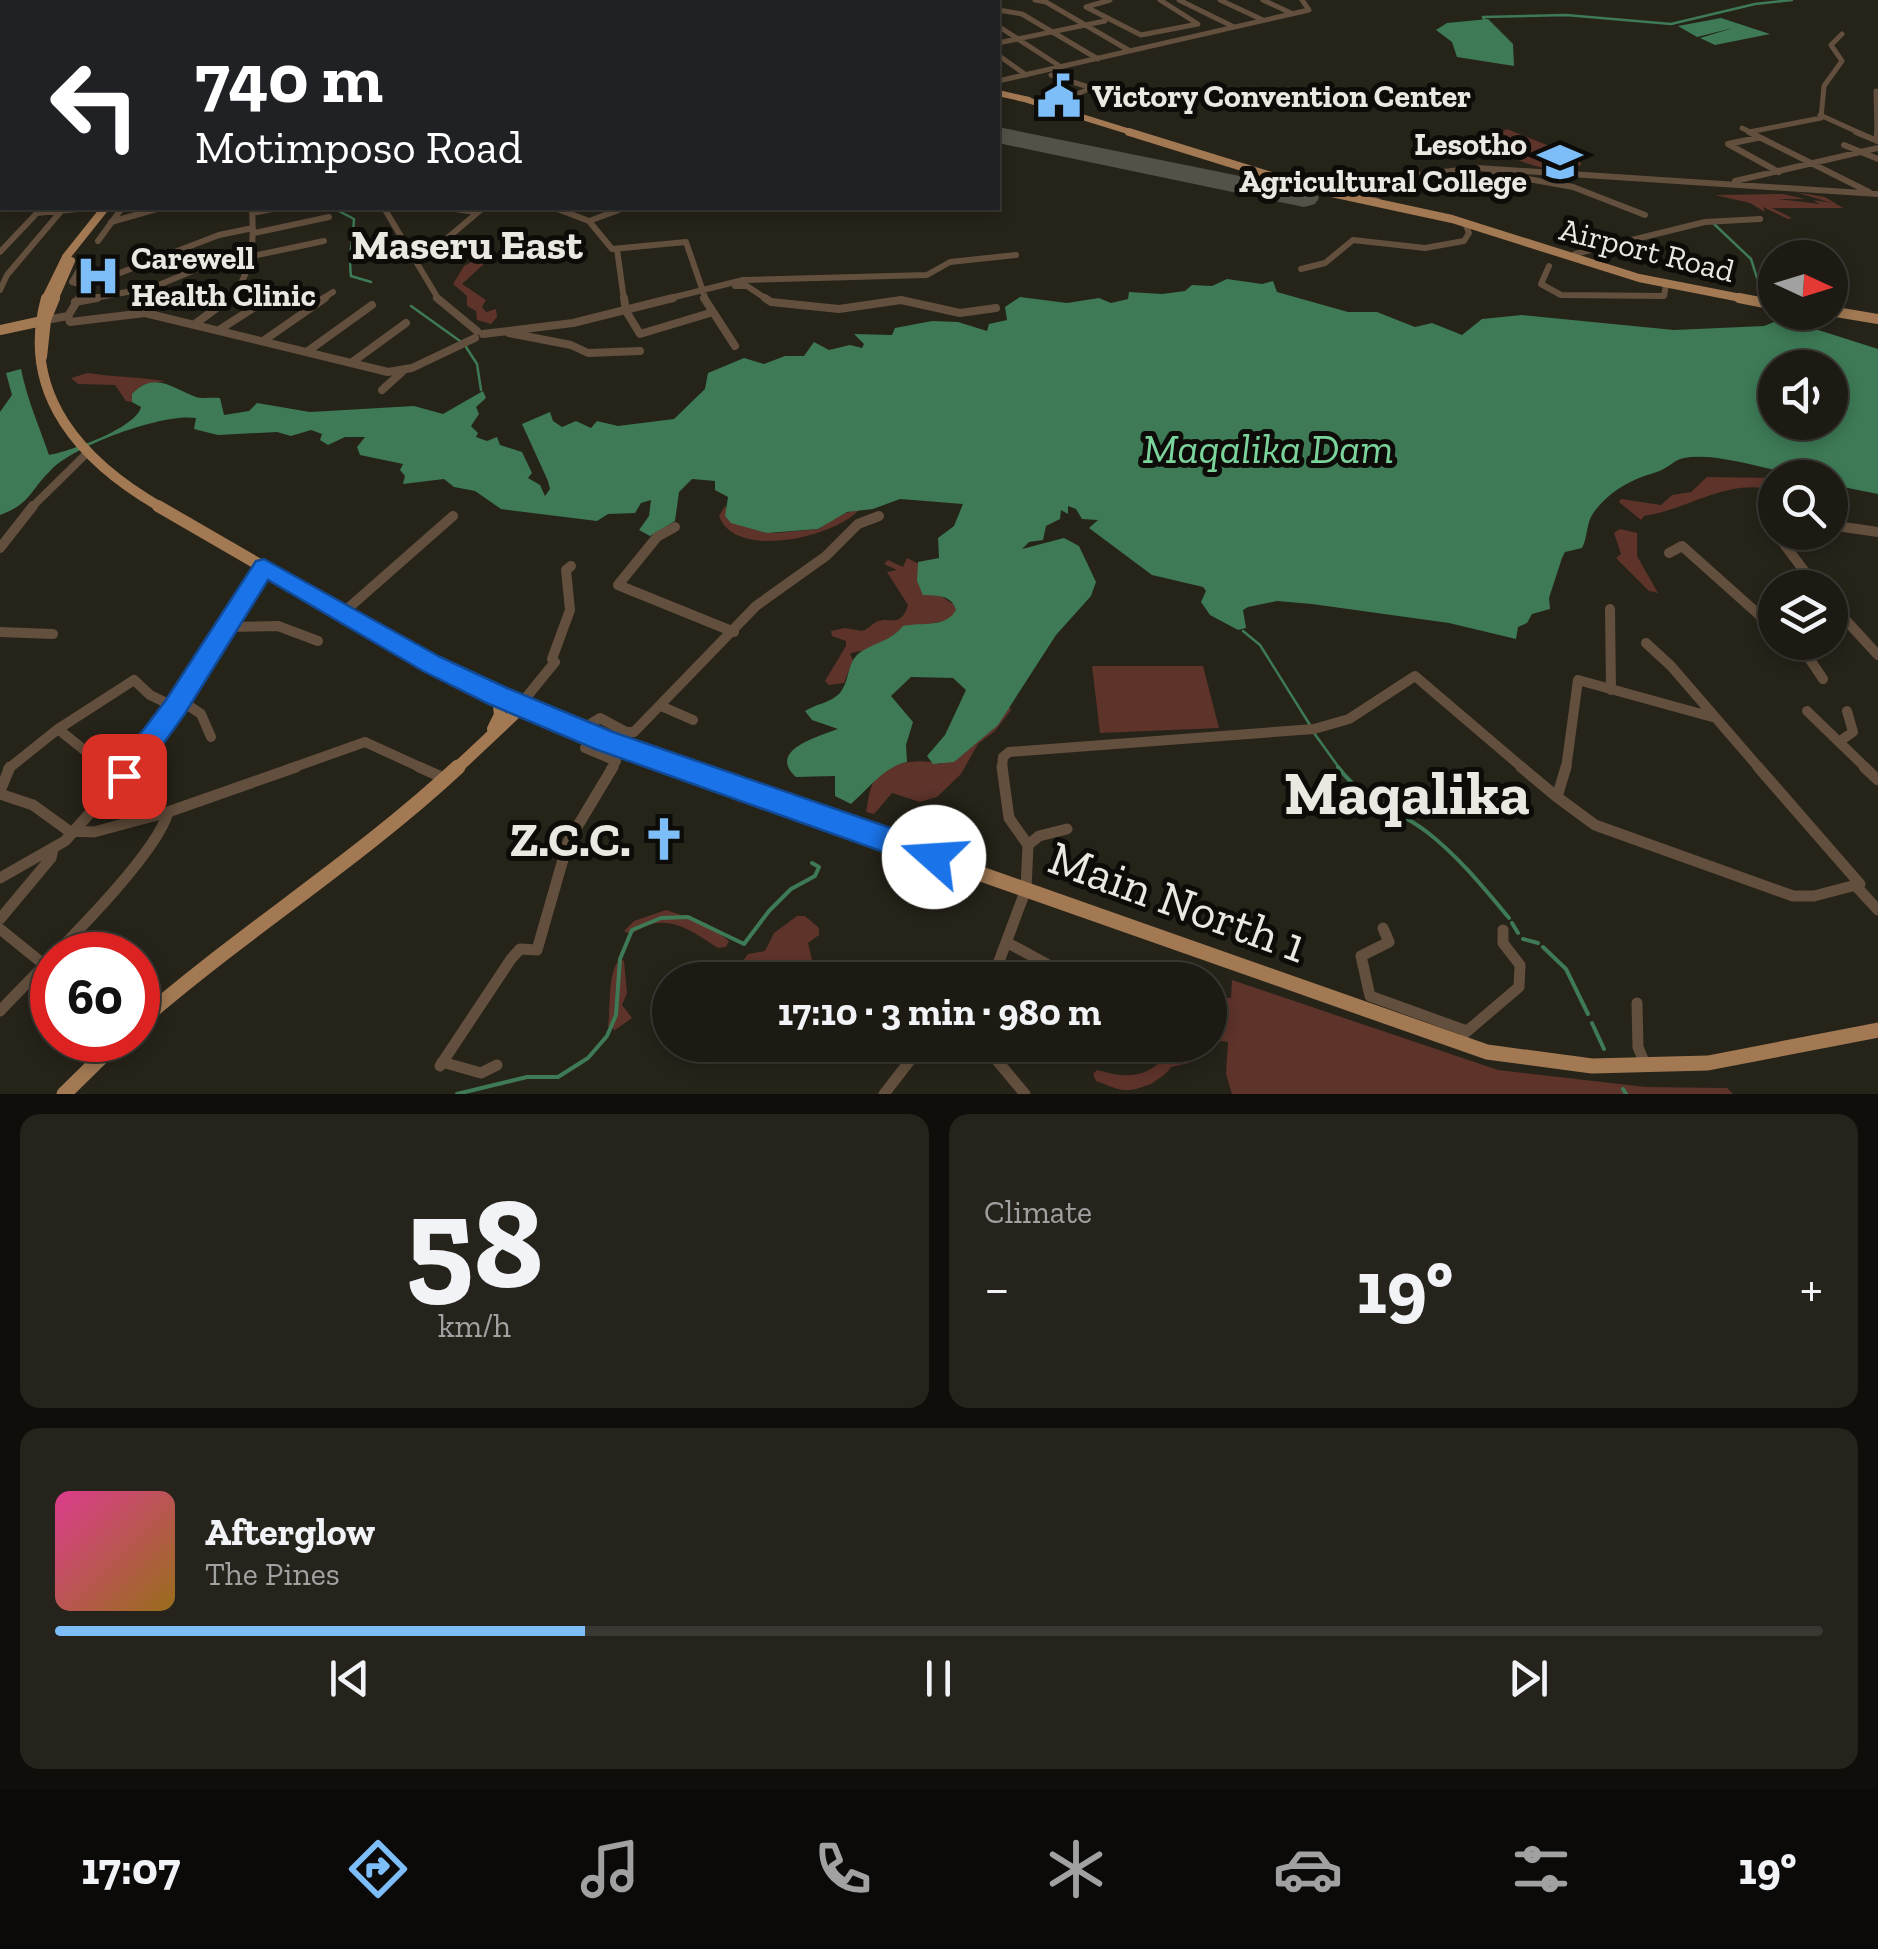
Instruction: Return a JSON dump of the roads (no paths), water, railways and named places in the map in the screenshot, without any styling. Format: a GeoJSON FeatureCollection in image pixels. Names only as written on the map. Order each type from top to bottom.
{"type":"FeatureCollection","features":[{"type":"Feature","properties":{"kind":"main road","name":"Airport Road"},"geometry":{"type":"LineString","coordinates":[[1000,93],[1334,194],[1466,223],[1666,285],[1758,302]]}},
{"type":"Feature","properties":{"kind":"main road","name":"Airport Road"},"geometry":{"type":"LineString","coordinates":[[1024,99],[1334,194]]}},
{"type":"Feature","properties":{"kind":"main road","name":"Main North 1"},"geometry":{"type":"LineString","coordinates":[[106,210],[56,272],[35,344],[54,406],[84,449],[134,492],[345,610],[432,664],[498,696],[586,734],[1026,889],[1537,1060],[1646,1066],[1708,1063],[1878,1030]]}},
{"type":"Feature","properties":{"kind":"main road","name":"Main North 1"},"geometry":{"type":"LineString","coordinates":[[42,321],[74,256],[107,210]]}},
{"type":"Feature","properties":{"kind":"main road"},"geometry":{"type":"LineString","coordinates":[[1848,315],[1878,319]]}},
{"type":"Feature","properties":{"kind":"main road"},"geometry":{"type":"LineString","coordinates":[[0,330],[42,321]]}},
{"type":"Feature","properties":{"kind":"main road"},"geometry":{"type":"LineString","coordinates":[[485,740],[500,715],[498,696]]}},
{"type":"Feature","properties":{"kind":"main road"},"geometry":{"type":"LineString","coordinates":[[160,1004],[210,960],[370,842],[446,779],[522,706]]}},
{"type":"Feature","properties":{"kind":"main road"},"geometry":{"type":"LineString","coordinates":[[64,1094],[97,1062]]}},
{"type":"Feature","properties":{"kind":"street"},"geometry":{"type":"LineString","coordinates":[[1041,1],[1058,0]]}},
{"type":"Feature","properties":{"kind":"street"},"geometry":{"type":"LineString","coordinates":[[1110,0],[1086,8],[1140,36],[1198,24],[1160,0]]}},
{"type":"Feature","properties":{"kind":"street"},"geometry":{"type":"LineString","coordinates":[[1179,0],[1234,28]]}},
{"type":"Feature","properties":{"kind":"street"},"geometry":{"type":"LineString","coordinates":[[1174,7],[1205,0]]}},
{"type":"Feature","properties":{"kind":"street"},"geometry":{"type":"LineString","coordinates":[[1220,0],[1264,20]]}},
{"type":"Feature","properties":{"kind":"street"},"geometry":{"type":"LineString","coordinates":[[1263,0],[1294,14]]}},
{"type":"Feature","properties":{"kind":"street"},"geometry":{"type":"LineString","coordinates":[[1000,80],[1310,9],[1302,0]]}},
{"type":"Feature","properties":{"kind":"street"},"geometry":{"type":"LineString","coordinates":[[1041,1],[1130,51]]}},
{"type":"Feature","properties":{"kind":"street"},"geometry":{"type":"LineString","coordinates":[[1000,10],[1022,14],[1098,58]]}},
{"type":"Feature","properties":{"kind":"street"},"geometry":{"type":"LineString","coordinates":[[1000,44],[1105,20]]}},
{"type":"Feature","properties":{"kind":"street"},"geometry":{"type":"LineString","coordinates":[[1000,27],[1061,67]]}},
{"type":"Feature","properties":{"kind":"street"},"geometry":{"type":"LineString","coordinates":[[1820,116],[1820,91],[1836,64],[1842,61],[1831,45],[1842,34]]}},
{"type":"Feature","properties":{"kind":"street"},"geometry":{"type":"LineString","coordinates":[[1000,56],[1026,74]]}},
{"type":"Feature","properties":{"kind":"street"},"geometry":{"type":"LineString","coordinates":[[1051,75],[1107,93]]}},
{"type":"Feature","properties":{"kind":"street"},"geometry":{"type":"LineString","coordinates":[[1050,105],[1090,89]]}},
{"type":"Feature","properties":{"kind":"street"},"geometry":{"type":"LineString","coordinates":[[1876,91],[1877,143]]}},
{"type":"Feature","properties":{"kind":"street"},"geometry":{"type":"LineString","coordinates":[[1820,116],[1815,120],[1745,130],[1875,193]]}},
{"type":"Feature","properties":{"kind":"street"},"geometry":{"type":"LineString","coordinates":[[1820,116],[1877,143]]}},
{"type":"Feature","properties":{"kind":"street"},"geometry":{"type":"LineString","coordinates":[[1759,137],[1728,144],[1779,172]]}},
{"type":"Feature","properties":{"kind":"street"},"geometry":{"type":"LineString","coordinates":[[1835,140],[1878,160]]}},
{"type":"Feature","properties":{"kind":"street"},"geometry":{"type":"LineString","coordinates":[[1725,184],[1862,152],[1877,143]]}},
{"type":"Feature","properties":{"kind":"street"},"geometry":{"type":"LineString","coordinates":[[1844,144],[1850,154]]}},
{"type":"Feature","properties":{"kind":"street"},"geometry":{"type":"LineString","coordinates":[[1334,194],[1352,183],[1477,168],[1875,193]]}},
{"type":"Feature","properties":{"kind":"street"},"geometry":{"type":"LineString","coordinates":[[1477,168],[1573,187],[1646,215]]}},
{"type":"Feature","properties":{"kind":"street"},"geometry":{"type":"LineString","coordinates":[[1298,182],[1361,184],[1371,199],[1395,207]]}},
{"type":"Feature","properties":{"kind":"street"},"geometry":{"type":"LineString","coordinates":[[0,252],[36,213],[62,210]]}},
{"type":"Feature","properties":{"kind":"street"},"geometry":{"type":"LineString","coordinates":[[0,290],[6,276],[62,210]]}},
{"type":"Feature","properties":{"kind":"street"},"geometry":{"type":"LineString","coordinates":[[98,241],[120,210]]}},
{"type":"Feature","properties":{"kind":"street"},"geometry":{"type":"LineString","coordinates":[[111,222],[153,210]]}},
{"type":"Feature","properties":{"kind":"street"},"geometry":{"type":"LineString","coordinates":[[195,324],[235,298],[254,254],[252,210]]}},
{"type":"Feature","properties":{"kind":"street"},"geometry":{"type":"LineString","coordinates":[[385,210],[440,300],[472,335]]}},
{"type":"Feature","properties":{"kind":"street"},"geometry":{"type":"LineString","coordinates":[[412,259],[432,251],[481,210]]}},
{"type":"Feature","properties":{"kind":"street"},"geometry":{"type":"LineString","coordinates":[[559,210],[589,221],[608,246],[617,249],[686,242],[710,313],[735,346]]}},
{"type":"Feature","properties":{"kind":"street"},"geometry":{"type":"LineString","coordinates":[[589,221],[619,210]]}},
{"type":"Feature","properties":{"kind":"street"},"geometry":{"type":"LineString","coordinates":[[329,218],[220,234],[86,286],[74,302],[68,316],[70,322],[135,313],[402,372]]}},
{"type":"Feature","properties":{"kind":"street"},"geometry":{"type":"LineString","coordinates":[[1576,254],[1705,222],[1760,219]]}},
{"type":"Feature","properties":{"kind":"street"},"geometry":{"type":"LineString","coordinates":[[1301,270],[1325,264],[1347,241],[1425,248],[1464,241],[1469,233],[1466,223]]}},
{"type":"Feature","properties":{"kind":"street"},"geometry":{"type":"LineString","coordinates":[[0,238],[14,239]]}},
{"type":"Feature","properties":{"kind":"street"},"geometry":{"type":"LineString","coordinates":[[74,302],[136,291],[231,255],[324,241]]}},
{"type":"Feature","properties":{"kind":"street"},"geometry":{"type":"LineString","coordinates":[[617,249],[626,312],[640,334],[710,313]]}},
{"type":"Feature","properties":{"kind":"street"},"geometry":{"type":"LineString","coordinates":[[382,390],[402,372],[472,335],[509,333],[626,312],[733,282],[927,274],[950,262],[1016,255]]}},
{"type":"Feature","properties":{"kind":"street"},"geometry":{"type":"LineString","coordinates":[[1549,266],[1541,284],[1560,294],[1664,296],[1666,285]]}},
{"type":"Feature","properties":{"kind":"street"},"geometry":{"type":"LineString","coordinates":[[81,267],[72,282],[86,286]]}},
{"type":"Feature","properties":{"kind":"street"},"geometry":{"type":"LineString","coordinates":[[62,279],[75,294],[74,302]]}},
{"type":"Feature","properties":{"kind":"street"},"geometry":{"type":"LineString","coordinates":[[717,286],[747,286],[771,302],[840,309],[901,300],[960,313],[996,308]]}},
{"type":"Feature","properties":{"kind":"street"},"geometry":{"type":"LineString","coordinates":[[135,313],[136,291]]}},
{"type":"Feature","properties":{"kind":"street"},"geometry":{"type":"LineString","coordinates":[[263,341],[332,292]]}},
{"type":"Feature","properties":{"kind":"street"},"geometry":{"type":"LineString","coordinates":[[219,330],[273,295]]}},
{"type":"Feature","properties":{"kind":"street"},"geometry":{"type":"LineString","coordinates":[[308,352],[372,305]]}},
{"type":"Feature","properties":{"kind":"street"},"geometry":{"type":"LineString","coordinates":[[42,321],[68,316]]}},
{"type":"Feature","properties":{"kind":"street"},"geometry":{"type":"LineString","coordinates":[[352,363],[406,323]]}},
{"type":"Feature","properties":{"kind":"street"},"geometry":{"type":"LineString","coordinates":[[509,333],[524,339],[581,347],[588,353],[640,351]]}},
{"type":"Feature","properties":{"kind":"street"},"geometry":{"type":"LineString","coordinates":[[0,548],[84,449]]}},
{"type":"Feature","properties":{"kind":"street"},"geometry":{"type":"LineString","coordinates":[[345,610],[453,516]]}},
{"type":"Feature","properties":{"kind":"street"},"geometry":{"type":"LineString","coordinates":[[497,1065],[481,1073],[441,1064],[520,948],[537,950],[568,842],[616,761],[585,748],[586,734],[600,718],[626,732],[634,732],[756,606],[826,556],[858,524],[879,516]]}},
{"type":"Feature","properties":{"kind":"street"},"geometry":{"type":"LineString","coordinates":[[675,527],[657,537],[618,586],[734,632]]}},
{"type":"Feature","properties":{"kind":"street"},"geometry":{"type":"LineString","coordinates":[[1848,528],[1878,532]]}},
{"type":"Feature","properties":{"kind":"street"},"geometry":{"type":"LineString","coordinates":[[1669,553],[1682,546],[1758,614]]}},
{"type":"Feature","properties":{"kind":"street"},"geometry":{"type":"LineString","coordinates":[[522,706],[554,662],[570,610],[566,570],[571,566]]}},
{"type":"Feature","properties":{"kind":"street"},"geometry":{"type":"LineString","coordinates":[[0,878],[77,832],[177,703],[264,567]]}},
{"type":"Feature","properties":{"kind":"street"},"geometry":{"type":"LineString","coordinates":[[1610,609],[1610,646],[1617,668],[1611,690]]}},
{"type":"Feature","properties":{"kind":"street"},"geometry":{"type":"LineString","coordinates":[[1848,622],[1878,655]]}},
{"type":"Feature","properties":{"kind":"street"},"geometry":{"type":"LineString","coordinates":[[224,626],[278,626],[318,641]]}},
{"type":"Feature","properties":{"kind":"street"},"geometry":{"type":"LineString","coordinates":[[0,632],[53,634]]}},
{"type":"Feature","properties":{"kind":"street"},"geometry":{"type":"LineString","coordinates":[[1028,845],[1014,833],[1006,801],[1001,764],[1008,752],[1317,728],[1349,718],[1415,676],[1557,797],[1596,825],[1793,896],[1814,896],[1860,884],[1646,643]]}},
{"type":"Feature","properties":{"kind":"street"},"geometry":{"type":"LineString","coordinates":[[1811,660],[1823,679]]}},
{"type":"Feature","properties":{"kind":"street"},"geometry":{"type":"LineString","coordinates":[[210,737],[201,714],[150,695],[134,680],[8,768],[0,792],[21,798],[61,827],[94,832],[168,812],[316,761],[354,743],[365,742],[446,779]]}},
{"type":"Feature","properties":{"kind":"street"},"geometry":{"type":"LineString","coordinates":[[1557,797],[1565,773],[1578,680],[1716,718]]}},
{"type":"Feature","properties":{"kind":"street"},"geometry":{"type":"LineString","coordinates":[[661,706],[694,720]]}},
{"type":"Feature","properties":{"kind":"street"},"geometry":{"type":"LineString","coordinates":[[1807,711],[1878,780]]}},
{"type":"Feature","properties":{"kind":"street"},"geometry":{"type":"LineString","coordinates":[[1840,741],[1853,732],[1847,711]]}},
{"type":"Feature","properties":{"kind":"street"},"geometry":{"type":"LineString","coordinates":[[58,730],[116,776],[124,776]]}},
{"type":"Feature","properties":{"kind":"street"},"geometry":{"type":"LineString","coordinates":[[0,757],[8,768]]}},
{"type":"Feature","properties":{"kind":"street"},"geometry":{"type":"LineString","coordinates":[[77,932],[143,856],[164,827],[168,812]]}},
{"type":"Feature","properties":{"kind":"street"},"geometry":{"type":"LineString","coordinates":[[1000,962],[1026,889],[1028,845],[1039,836],[1067,828]]}},
{"type":"Feature","properties":{"kind":"street"},"geometry":{"type":"LineString","coordinates":[[0,919],[52,858],[52,849]]}},
{"type":"Feature","properties":{"kind":"street"},"geometry":{"type":"LineString","coordinates":[[1855,885],[1878,910]]}},
{"type":"Feature","properties":{"kind":"street"},"geometry":{"type":"LineString","coordinates":[[0,928],[30,952]]}},
{"type":"Feature","properties":{"kind":"street"},"geometry":{"type":"LineString","coordinates":[[1383,928],[1389,942],[1361,956],[1370,996],[1464,1037],[1519,987],[1520,965],[1503,943],[1503,930]]}},
{"type":"Feature","properties":{"kind":"street"},"geometry":{"type":"LineString","coordinates":[[1008,943],[1043,962]]}},
{"type":"Feature","properties":{"kind":"street"},"geometry":{"type":"LineString","coordinates":[[0,1011],[30,983]]}},
{"type":"Feature","properties":{"kind":"street"},"geometry":{"type":"LineString","coordinates":[[1638,1003],[1638,1048],[1646,1066]]}},
{"type":"Feature","properties":{"kind":"street"},"geometry":{"type":"LineString","coordinates":[[884,1094],[909,1062]]}},
{"type":"Feature","properties":{"kind":"street"},"geometry":{"type":"LineString","coordinates":[[998,1062],[1025,1094]]}},
{"type":"Feature","properties":{"kind":"water"},"geometry":{"type":"Polygon","coordinates":[[[1721,18],[1770,34],[1715,45],[1700,38],[1733,28],[1697,37],[1678,26],[1721,18]]]}},
{"type":"Feature","properties":{"kind":"water"},"geometry":{"type":"Polygon","coordinates":[[[1488,19],[1513,44],[1514,66],[1457,57],[1452,42],[1436,30],[1447,23],[1488,19]]]}},
{"type":"Feature","properties":{"kind":"water","name":"Maqalika Dam"},"geometry":{"type":"Polygon","coordinates":[[[1227,279],[1262,284],[1273,281],[1277,292],[1348,312],[1377,312],[1415,327],[1432,323],[1462,335],[1482,319],[1522,315],[1674,330],[1758,326],[1758,330],[1818,330],[1878,349],[1878,494],[1848,488],[1848,460],[1758,460],[1758,466],[1717,458],[1680,459],[1622,487],[1600,504],[1590,520],[1582,548],[1565,552],[1562,558],[1549,598],[1550,609],[1532,614],[1527,623],[1518,627],[1516,639],[1449,623],[1277,601],[1243,610],[1246,628],[1238,630],[1210,615],[1201,602],[1206,591],[1203,587],[1152,575],[1089,528],[1098,520],[1082,519],[1076,509],[1068,506],[1068,514],[1061,510],[1060,519],[1046,526],[1043,540],[1029,542],[1022,549],[1064,538],[1079,546],[1096,582],[1091,596],[1056,635],[998,725],[954,762],[933,764],[927,756],[945,735],[966,690],[953,678],[911,677],[891,696],[913,722],[906,745],[907,762],[884,773],[851,804],[835,796],[835,776],[796,777],[787,759],[809,740],[838,729],[812,720],[805,711],[840,693],[857,655],[903,626],[940,622],[952,616],[956,610],[947,598],[923,595],[917,581],[918,562],[939,558],[938,538],[954,526],[963,504],[900,499],[873,509],[847,512],[818,529],[767,533],[731,523],[725,516],[728,497],[715,490],[715,481],[692,479],[679,492],[675,521],[650,536],[639,530],[649,516],[651,500],[641,503],[635,513],[608,514],[597,521],[501,509],[475,491],[454,487],[444,479],[403,484],[403,464],[360,455],[357,447],[365,437],[345,437],[328,445],[320,440],[322,434],[311,430],[291,436],[277,432],[218,435],[194,429],[196,418],[181,418],[142,426],[79,451],[51,470],[24,501],[0,515],[0,412],[12,395],[6,373],[21,369],[49,455],[86,444],[128,423],[141,407],[132,402],[132,394],[148,383],[164,384],[198,398],[220,398],[224,415],[249,411],[257,403],[310,412],[414,406],[443,414],[483,391],[486,398],[476,407],[479,414],[471,426],[478,433],[476,437],[487,441],[497,437],[500,445],[522,452],[532,473],[528,478],[540,485],[545,496],[550,489],[548,481],[522,424],[550,412],[553,421],[562,427],[576,421],[591,428],[597,421],[618,426],[674,419],[705,389],[708,373],[744,358],[764,364],[785,356],[804,356],[814,342],[829,350],[850,345],[862,348],[864,344],[854,334],[892,335],[895,328],[932,321],[958,322],[987,331],[989,324],[1007,320],[1005,307],[1020,297],[1067,303],[1099,298],[1111,303],[1128,299],[1129,292],[1162,294],[1185,291],[1192,285],[1212,286],[1227,279]]]}},
{"type":"Feature","properties":{"kind":"waterway"},"geometry":{"type":"LineString","coordinates":[[1485,21],[1483,17],[1566,15],[1671,24],[1755,4],[1792,0]]}},
{"type":"Feature","properties":{"kind":"waterway"},"geometry":{"type":"LineString","coordinates":[[337,210],[354,219],[351,276],[371,282]]}},
{"type":"Feature","properties":{"kind":"waterway"},"geometry":{"type":"LineString","coordinates":[[1714,224],[1751,259],[1758,279]]}},
{"type":"Feature","properties":{"kind":"waterway"},"geometry":{"type":"LineString","coordinates":[[411,306],[460,341]]}},
{"type":"Feature","properties":{"kind":"waterway"},"geometry":{"type":"LineString","coordinates":[[466,347],[477,364],[481,390]]}},
{"type":"Feature","properties":{"kind":"waterway"},"geometry":{"type":"LineString","coordinates":[[1243,631],[1260,645],[1310,725]]}},
{"type":"Feature","properties":{"kind":"waterway"},"geometry":{"type":"LineString","coordinates":[[1314,733],[1340,769]]}},
{"type":"Feature","properties":{"kind":"waterway"},"geometry":{"type":"LineString","coordinates":[[1338,767],[1368,796],[1438,841],[1509,918]]}},
{"type":"Feature","properties":{"kind":"waterway"},"geometry":{"type":"LineString","coordinates":[[457,1094],[527,1077],[558,1077],[588,1058],[607,1036],[616,1015],[620,959],[632,930],[661,918],[688,917],[744,944],[791,889],[815,876],[819,867],[812,863]]}},
{"type":"Feature","properties":{"kind":"waterway"},"geometry":{"type":"LineString","coordinates":[[1512,923],[1518,933]]}},
{"type":"Feature","properties":{"kind":"waterway"},"geometry":{"type":"LineString","coordinates":[[1523,939],[1538,943]]}},
{"type":"Feature","properties":{"kind":"waterway"},"geometry":{"type":"LineString","coordinates":[[1543,947],[1566,969],[1588,1014]]}},
{"type":"Feature","properties":{"kind":"waterway"},"geometry":{"type":"LineString","coordinates":[[1592,1023],[1604,1049]]}},
{"type":"Feature","properties":{"kind":"waterway"},"geometry":{"type":"LineString","coordinates":[[1623,1089],[1626,1094]]}},
{"type":"Feature","properties":{"kind":"place","name":"Victory Convention Center"},"geometry":{"type":"Point","coordinates":[1059,96]}},
{"type":"Feature","properties":{"kind":"place","name":"Lesotho Agricultural College"},"geometry":{"type":"Point","coordinates":[1560,162]}},
{"type":"Feature","properties":{"kind":"place","name":"Carewell Health Clinic"},"geometry":{"type":"Point","coordinates":[98,276]}},
{"type":"Feature","properties":{"kind":"place","name":"Z.C.C."},"geometry":{"type":"Point","coordinates":[664,839]}},
{"type":"Feature","properties":{"kind":"district","name":"Maseru East"},"geometry":{"type":"Point","coordinates":[467,244]}},
{"type":"Feature","properties":{"kind":"district","name":"Maqalika"},"geometry":{"type":"Point","coordinates":[1407,793]}}]}
